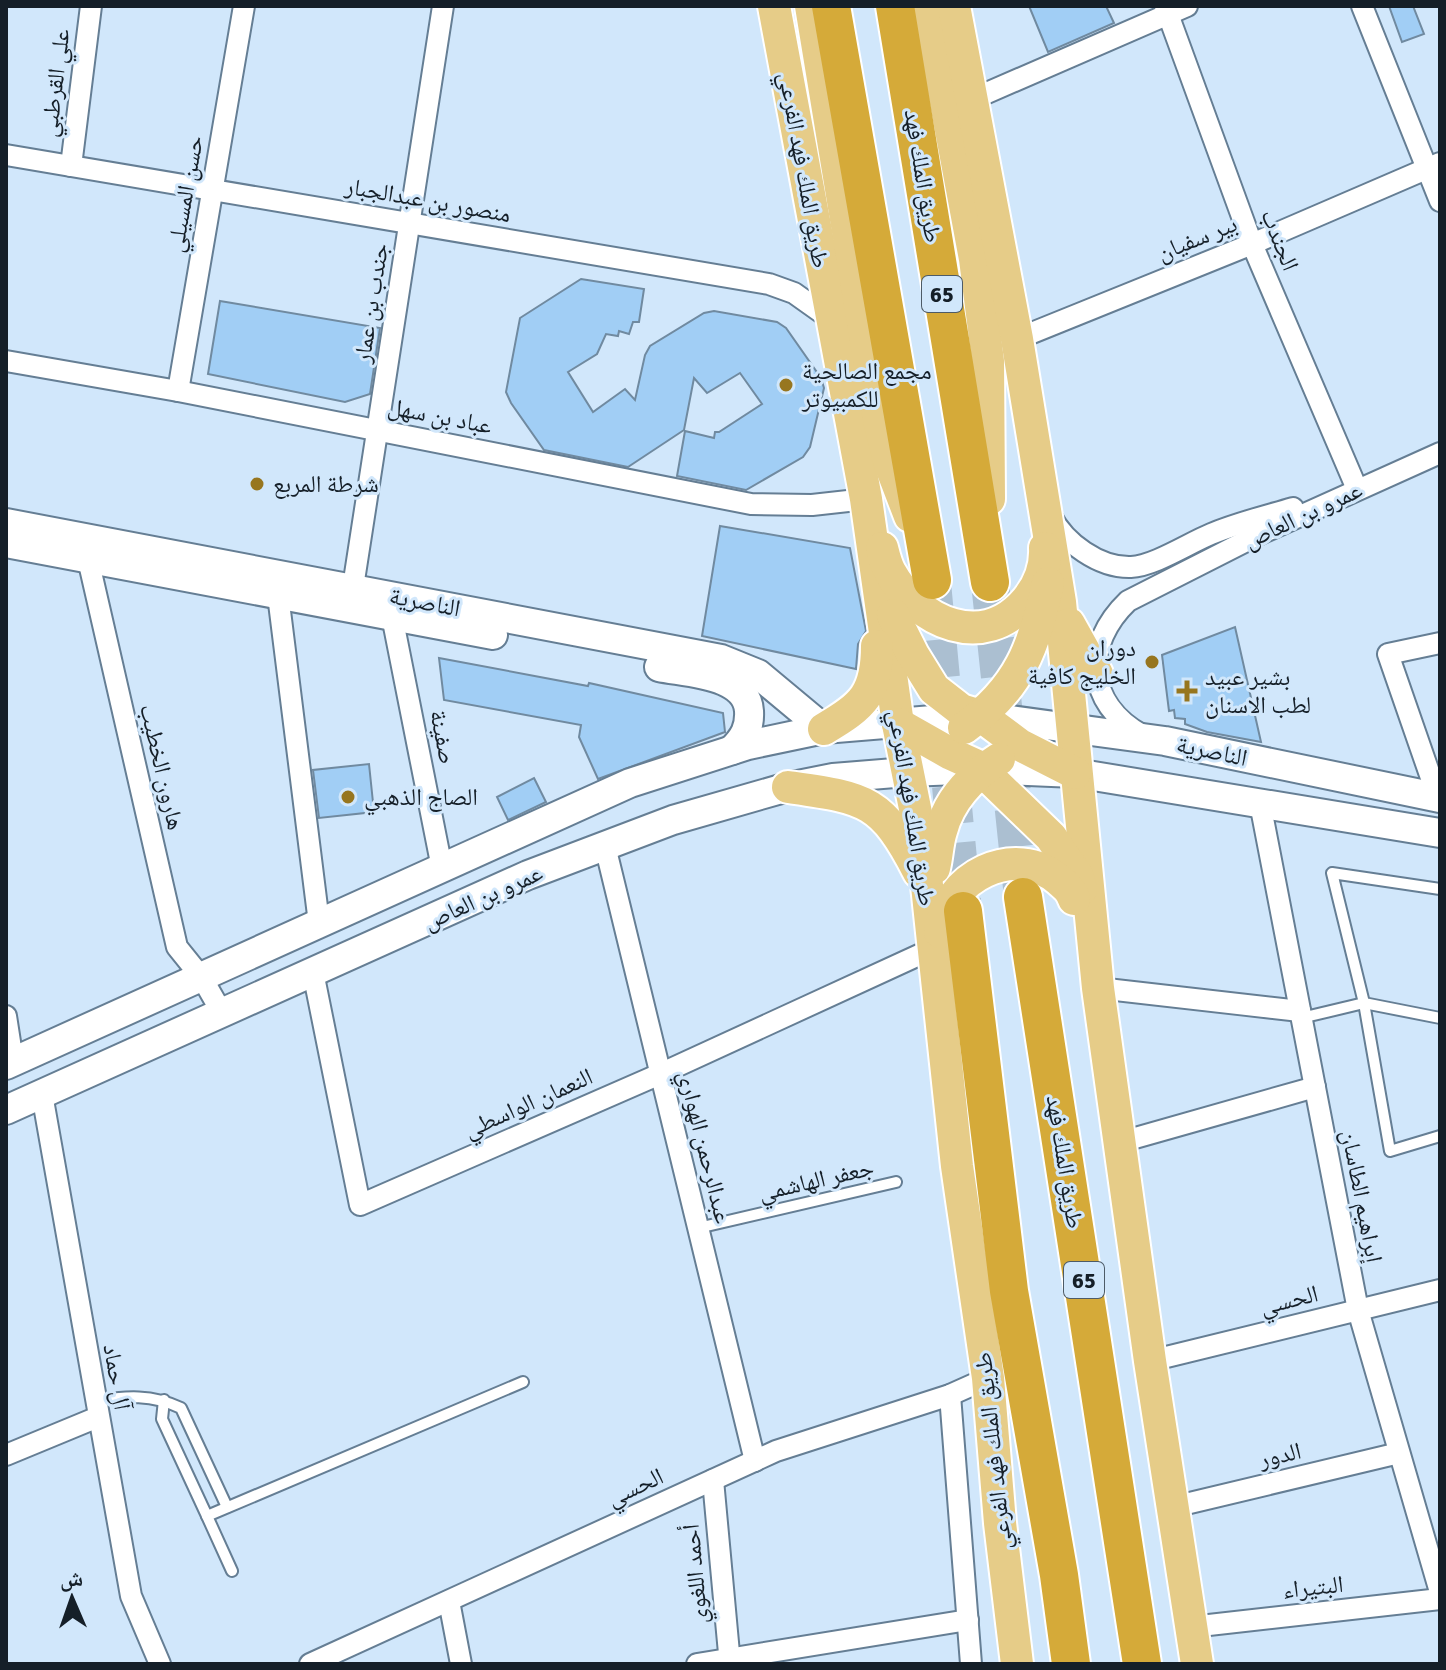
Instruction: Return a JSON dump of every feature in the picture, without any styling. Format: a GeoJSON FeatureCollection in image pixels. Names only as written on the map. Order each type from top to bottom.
{"type":"FeatureCollection","features":[{"type":"Feature","properties":{"kind":"highway"},"geometry":{"type":"LineString","coordinates":[[831,6],[932,580]]}},
{"type":"Feature","properties":{"kind":"highway","name":"طريق الملك فهد"},"geometry":{"type":"LineString","coordinates":[[895,6],[990,582]]}},
{"type":"Feature","properties":{"kind":"highway","name":"طريق الملك فهد"},"geometry":{"type":"LineString","coordinates":[[1023,897],[1142,1664]]}},
{"type":"Feature","properties":{"kind":"highway"},"geometry":{"type":"LineString","coordinates":[[963,911],[1009,1291],[1059,1575],[1071,1664]]}},
{"type":"Feature","properties":{"kind":"highway"},"geometry":{"type":"LineString","coordinates":[[1120,1511],[1144,1544],[1163,1664]]}},
{"type":"Feature","properties":{"kind":"main road"},"geometry":{"type":"LineString","coordinates":[[811,6],[879,420],[890,464],[932,580]]}},
{"type":"Feature","properties":{"kind":"main road"},"geometry":{"type":"LineString","coordinates":[[928,6],[975,259],[988,361],[990,582]]}},
{"type":"Feature","properties":{"kind":"main road"},"geometry":{"type":"LineString","coordinates":[[954,6],[1017,339],[1060,602],[1096,967],[1150,1361],[1197,1664]]}},
{"type":"Feature","properties":{"kind":"main road","name":"طريق الملك فهد الفرعي"},"geometry":{"type":"LineString","coordinates":[[771,7],[866,499],[898,724],[928,889],[957,1166],[988,1378],[1000,1523],[1017,1664]]}},
{"type":"Feature","properties":{"kind":"main road"},"geometry":{"type":"LineString","coordinates":[[866,499],[889,571],[915,604],[946,623],[971,629],[997,623],[1016,613],[1036,588],[1045,561],[1042,502]]}},
{"type":"Feature","properties":{"kind":"main road","name":"الناصرية"},"geometry":{"type":"LineString","coordinates":[[6,523],[351,598],[721,659],[758,674],[824,729]]}},
{"type":"Feature","properties":{"kind":"main road","name":"الناصرية"},"geometry":{"type":"LineString","coordinates":[[6,543],[278,595],[351,598],[392,616],[723,681],[740,690],[749,706],[750,723],[744,737],[732,750]]}},
{"type":"Feature","properties":{"kind":"main road"},"geometry":{"type":"LineString","coordinates":[[907,772],[981,716],[1016,676],[1036,636],[1052,564]]}},
{"type":"Feature","properties":{"kind":"main road"},"geometry":{"type":"LineString","coordinates":[[877,583],[934,689],[961,710],[981,716],[1020,745],[1075,773]]}},
{"type":"Feature","properties":{"kind":"main road"},"geometry":{"type":"LineString","coordinates":[[824,729],[852,712],[870,693],[876,673],[877,583]]}},
{"type":"Feature","properties":{"kind":"main road"},"geometry":{"type":"LineString","coordinates":[[1060,602],[1076,639],[1097,674]]}},
{"type":"Feature","properties":{"kind":"main road","name":"الناصرية"},"geometry":{"type":"LineString","coordinates":[[981,716],[1165,741],[1439,798]]}},
{"type":"Feature","properties":{"kind":"main road","name":"عمرو بن العاص"},"geometry":{"type":"LineString","coordinates":[[10,1063],[630,783],[732,750],[824,729],[981,716]]}},
{"type":"Feature","properties":{"kind":"main road"},"geometry":{"type":"LineString","coordinates":[[898,724],[984,769],[1051,837],[1078,877],[1096,967]]}},
{"type":"Feature","properties":{"kind":"main road"},"geometry":{"type":"LineString","coordinates":[[928,889],[941,830],[955,798],[984,769],[1020,745],[1072,729]]}},
{"type":"Feature","properties":{"kind":"main road","name":"الناصرية"},"geometry":{"type":"LineString","coordinates":[[984,769],[1075,773],[1440,833]]}},
{"type":"Feature","properties":{"kind":"main road","name":"عمرو بن العاص"},"geometry":{"type":"LineString","coordinates":[[6,1110],[528,875],[673,820],[788,787],[833,778],[984,769]]}},
{"type":"Feature","properties":{"kind":"main road"},"geometry":{"type":"LineString","coordinates":[[788,787],[862,801],[877,811],[907,848],[928,889]]}},
{"type":"Feature","properties":{"kind":"main road"},"geometry":{"type":"LineString","coordinates":[[934,964],[944,909],[966,881],[993,866],[1023,863],[1049,871],[1071,890],[1096,967]]}},
{"type":"Feature","properties":{"kind":"main road"},"geometry":{"type":"LineString","coordinates":[[1009,1291],[1007,1401],[1039,1664]]}},
{"type":"Feature","properties":{"kind":"street","name":"علي القرطبي"},"geometry":{"type":"LineString","coordinates":[[71,166],[91,6]]}},
{"type":"Feature","properties":{"kind":"street","name":"حسن المسيلي"},"geometry":{"type":"LineString","coordinates":[[178,391],[244,6]]}},
{"type":"Feature","properties":{"kind":"street","name":"جندب بن عمار"},"geometry":{"type":"LineString","coordinates":[[351,598],[443,6]]}},
{"type":"Feature","properties":{"kind":"street"},"geometry":{"type":"LineString","coordinates":[[1362,6],[1434,166],[1440,201]]}},
{"type":"Feature","properties":{"kind":"street"},"geometry":{"type":"LineString","coordinates":[[973,99],[1173,9]]}},
{"type":"Feature","properties":{"kind":"street","name":"الجندب"},"geometry":{"type":"LineString","coordinates":[[1173,9],[1252,244],[1356,489]]}},
{"type":"Feature","properties":{"kind":"street","name":"منصور بن عبدالجبار"},"geometry":{"type":"LineString","coordinates":[[6,155],[769,284],[794,293],[832,320]]}},
{"type":"Feature","properties":{"kind":"street","name":"بير سفيان"},"geometry":{"type":"LineString","coordinates":[[1017,339],[1434,166]]}},
{"type":"Feature","properties":{"kind":"street","name":"عباد بن سهل"},"geometry":{"type":"LineString","coordinates":[[6,361],[378,429],[751,504],[812,505],[866,499]]}},
{"type":"Feature","properties":{"kind":"street","name":"عمرو بن العاص"},"geometry":{"type":"LineString","coordinates":[[1097,674],[1097,653],[1102,633],[1113,615],[1128,601],[1356,489],[1440,453]]}},
{"type":"Feature","properties":{"kind":"street"},"geometry":{"type":"LineString","coordinates":[[1042,502],[1060,532],[1088,554],[1130,567],[1147,563],[1214,532],[1356,489]]}},
{"type":"Feature","properties":{"kind":"street","name":"هارون الخطيب"},"geometry":{"type":"LineString","coordinates":[[88,559],[177,947],[202,978],[222,1013]]}},
{"type":"Feature","properties":{"kind":"street"},"geometry":{"type":"LineString","coordinates":[[278,595],[319,923]]}},
{"type":"Feature","properties":{"kind":"street","name":"صفينة"},"geometry":{"type":"LineString","coordinates":[[392,616],[442,868]]}},
{"type":"Feature","properties":{"kind":"street"},"geometry":{"type":"LineString","coordinates":[[1439,798],[1388,654],[1440,643]]}},
{"type":"Feature","properties":{"kind":"street"},"geometry":{"type":"LineString","coordinates":[[1097,674],[1107,703],[1127,726],[1145,736],[1165,741]]}},
{"type":"Feature","properties":{"kind":"street","name":"إبراهيم الطاسان"},"geometry":{"type":"LineString","coordinates":[[1260,803],[1358,1310],[1399,1453],[1435,1555],[1440,1592]]}},
{"type":"Feature","properties":{"kind":"street","name":"عبدالرحمن الهواري"},"geometry":{"type":"LineString","coordinates":[[605,846],[755,1461]]}},
{"type":"Feature","properties":{"kind":"street","name":"النعمان الواسطي"},"geometry":{"type":"LineString","coordinates":[[313,972],[360,1205],[660,1074],[934,964]]}},
{"type":"Feature","properties":{"kind":"street"},"geometry":{"type":"LineString","coordinates":[[1096,967],[1301,1015]]}},
{"type":"Feature","properties":{"kind":"street"},"geometry":{"type":"LineString","coordinates":[[6,1016],[10,1063]]}},
{"type":"Feature","properties":{"kind":"street"},"geometry":{"type":"LineString","coordinates":[[1121,1142],[1315,1087]]}},
{"type":"Feature","properties":{"kind":"street","name":"آل حماد"},"geometry":{"type":"LineString","coordinates":[[42,1094],[131,1596],[160,1664]]}},
{"type":"Feature","properties":{"kind":"street","name":"الحسي"},"geometry":{"type":"LineString","coordinates":[[1150,1361],[1440,1290]]}},
{"type":"Feature","properties":{"kind":"street","name":"الحسي"},"geometry":{"type":"LineString","coordinates":[[316,1663],[776,1451],[950,1395],[988,1378]]}},
{"type":"Feature","properties":{"kind":"street"},"geometry":{"type":"LineString","coordinates":[[950,1395],[971,1664]]}},
{"type":"Feature","properties":{"kind":"street"},"geometry":{"type":"LineString","coordinates":[[6,1455],[96,1409]]}},
{"type":"Feature","properties":{"kind":"street","name":"الدور"},"geometry":{"type":"LineString","coordinates":[[1173,1507],[1399,1453]]}},
{"type":"Feature","properties":{"kind":"street","name":"أحمد اللغوي"},"geometry":{"type":"LineString","coordinates":[[713,1480],[729,1662]]}},
{"type":"Feature","properties":{"kind":"street","name":"البتيراء"},"geometry":{"type":"LineString","coordinates":[[1191,1627],[1440,1599]]}},
{"type":"Feature","properties":{"kind":"street"},"geometry":{"type":"LineString","coordinates":[[449,1601],[461,1664]]}},
{"type":"Feature","properties":{"kind":"street"},"geometry":{"type":"LineString","coordinates":[[697,1664],[729,1662],[968,1620]]}},
{"type":"Feature","properties":{"kind":"lane"},"geometry":{"type":"LineString","coordinates":[[1440,889],[1332,873],[1364,1003],[1390,1151],[1440,1136]]}},
{"type":"Feature","properties":{"kind":"lane"},"geometry":{"type":"LineString","coordinates":[[1301,1015],[1364,1003],[1440,1018]]}},
{"type":"Feature","properties":{"kind":"lane","name":"جعفر الهاشمي"},"geometry":{"type":"LineString","coordinates":[[698,1228],[896,1182]]}},
{"type":"Feature","properties":{"kind":"lane"},"geometry":{"type":"LineString","coordinates":[[207,1516],[523,1382]]}},
{"type":"Feature","properties":{"kind":"lane"},"geometry":{"type":"LineString","coordinates":[[96,1409],[147,1396],[181,1408],[227,1507]]}},
{"type":"Feature","properties":{"kind":"lane"},"geometry":{"type":"LineString","coordinates":[[164,1400],[162,1419],[232,1571]]}},
{"type":"Feature","properties":{"kind":"building"},"geometry":{"type":"Polygon","coordinates":[[[1029,6],[1106,6],[1114,23],[1048,52],[1029,6]]]}},
{"type":"Feature","properties":{"kind":"building"},"geometry":{"type":"Polygon","coordinates":[[[1389,6],[1413,6],[1424,34],[1402,42],[1389,6]]]}},
{"type":"Feature","properties":{"kind":"building","name":"مجمع الصالحية للكمبيوتر"},"geometry":{"type":"Polygon","coordinates":[[[581,279],[644,289],[639,322],[633,322],[629,334],[619,331],[618,336],[606,334],[597,354],[568,372],[593,412],[625,389],[635,400],[645,355],[650,346],[704,313],[714,311],[777,322],[786,328],[821,378],[824,388],[810,447],[803,457],[746,490],[677,476],[685,431],[714,438],[715,432],[762,404],[740,373],[707,393],[694,378],[684,430],[628,467],[544,450],[506,392],[520,318],[581,279]]]}},
{"type":"Feature","properties":{"kind":"building"},"geometry":{"type":"Polygon","coordinates":[[[220,301],[380,328],[370,394],[345,402],[208,374],[220,301]]]}},
{"type":"Feature","properties":{"kind":"building"},"geometry":{"type":"Polygon","coordinates":[[[720,526],[850,548],[866,631],[858,644],[856,669],[702,636],[720,526]]]}},
{"type":"Feature","properties":{"kind":"building"},"geometry":{"type":"Polygon","coordinates":[[[1235,627],[1261,742],[1207,732],[1185,724],[1185,719],[1175,718],[1174,710],[1169,711],[1162,655],[1235,627]]]}},
{"type":"Feature","properties":{"kind":"building"},"geometry":{"type":"Polygon","coordinates":[[[439,658],[588,686],[589,683],[723,713],[725,732],[598,779],[579,737],[581,725],[444,700],[439,658]]]}},
{"type":"Feature","properties":{"kind":"building"},"geometry":{"type":"Polygon","coordinates":[[[369,764],[374,812],[319,818],[313,770],[369,764]]]}},
{"type":"Feature","properties":{"kind":"building"},"geometry":{"type":"Polygon","coordinates":[[[534,778],[546,802],[508,820],[497,797],[534,778]]]}},
{"type":"Feature","properties":{"kind":"tunnel"},"geometry":{"type":"LineString","coordinates":[[990,582],[1023,897]]}},
{"type":"Feature","properties":{"kind":"tunnel"},"geometry":{"type":"LineString","coordinates":[[932,583],[945,721]]}},
{"type":"Feature","properties":{"kind":"tunnel"},"geometry":{"type":"LineString","coordinates":[[951,786],[963,911]]}},
{"type":"Feature","properties":{"kind":"place","name":"مجمع الصالحية للكمبيوتر"},"geometry":{"type":"Point","coordinates":[786,385]}},
{"type":"Feature","properties":{"kind":"place","name":"شرطة المربع"},"geometry":{"type":"Point","coordinates":[257,484]}},
{"type":"Feature","properties":{"kind":"place","name":"دوران الخليج كافية"},"geometry":{"type":"Point","coordinates":[1152,662]}},
{"type":"Feature","properties":{"kind":"place","name":"بشير عبيد لطب الاسنان"},"geometry":{"type":"Point","coordinates":[1187,691]}},
{"type":"Feature","properties":{"kind":"place","name":"الصاج الذهبي"},"geometry":{"type":"Point","coordinates":[348,797]}}]}
